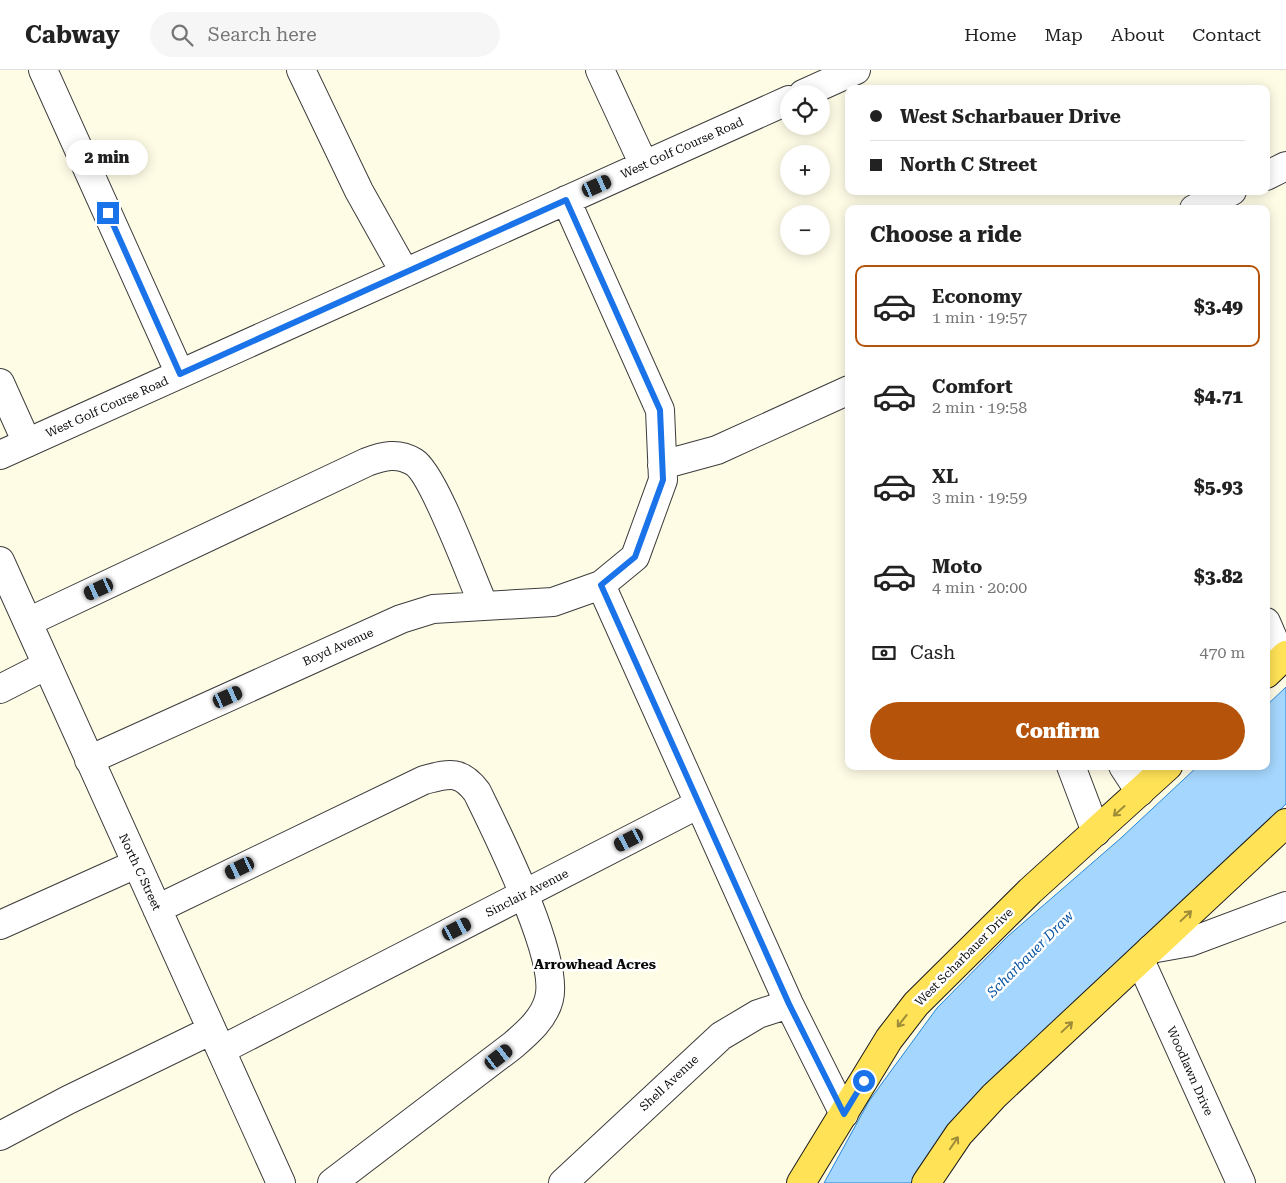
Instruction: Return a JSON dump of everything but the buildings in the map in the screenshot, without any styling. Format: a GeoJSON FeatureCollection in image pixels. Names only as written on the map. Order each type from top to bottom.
{"type":"FeatureCollection","features":[{"type":"Feature","properties":{"kind":"main road","name":"West Scharbauer Drive"},"geometry":{"type":"LineString","coordinates":[[802,1180],[888,1040],[916,1004],[979,939],[1164,770]]}},
{"type":"Feature","properties":{"kind":"main road"},"geometry":{"type":"LineString","coordinates":[[926,1183],[959,1134],[994,1096],[1286,823]]}},
{"type":"Feature","properties":{"kind":"street"},"geometry":{"type":"LineString","coordinates":[[43,70],[180,374]]}},
{"type":"Feature","properties":{"kind":"street"},"geometry":{"type":"LineString","coordinates":[[301,70],[359,191],[405,273]]}},
{"type":"Feature","properties":{"kind":"street"},"geometry":{"type":"LineString","coordinates":[[600,70],[644,165]]}},
{"type":"Feature","properties":{"kind":"street"},"geometry":{"type":"LineString","coordinates":[[823,85],[856,70]]}},
{"type":"Feature","properties":{"kind":"street","name":"West Golf Course Road"},"geometry":{"type":"LineString","coordinates":[[0,455],[780,104]]}},
{"type":"Feature","properties":{"kind":"street"},"geometry":{"type":"LineString","coordinates":[[1270,174],[1286,166]]}},
{"type":"Feature","properties":{"kind":"street"},"geometry":{"type":"LineString","coordinates":[[1202,205],[1224,195]]}},
{"type":"Feature","properties":{"kind":"street","name":"Boyd Avenue"},"geometry":{"type":"LineString","coordinates":[[89,760],[401,619],[433,609],[553,602],[601,585],[635,557],[663,480],[660,410],[566,200]]}},
{"type":"Feature","properties":{"kind":"street"},"geometry":{"type":"LineString","coordinates":[[0,383],[27,442]]}},
{"type":"Feature","properties":{"kind":"street"},"geometry":{"type":"LineString","coordinates":[[662,465],[717,450],[845,392]]}},
{"type":"Feature","properties":{"kind":"street"},"geometry":{"type":"LineString","coordinates":[[28,622],[367,462],[390,455],[398,455],[415,462],[430,480],[484,606]]}},
{"type":"Feature","properties":{"kind":"street","name":"North C Street"},"geometry":{"type":"LineString","coordinates":[[0,560],[281,1183]]}},
{"type":"Feature","properties":{"kind":"street"},"geometry":{"type":"LineString","coordinates":[[601,585],[789,1004],[844,1114]]}},
{"type":"Feature","properties":{"kind":"street"},"geometry":{"type":"LineString","coordinates":[[1270,636],[1278,663]]}},
{"type":"Feature","properties":{"kind":"street"},"geometry":{"type":"LineString","coordinates":[[0,689],[47,665]]}},
{"type":"Feature","properties":{"kind":"street"},"geometry":{"type":"LineString","coordinates":[[1073,770],[1096,832]]}},
{"type":"Feature","properties":{"kind":"street"},"geometry":{"type":"LineString","coordinates":[[1126,770],[1140,792]]}},
{"type":"Feature","properties":{"kind":"street"},"geometry":{"type":"LineString","coordinates":[[157,909],[424,780],[452,774],[470,782],[477,792],[524,894],[549,969],[552,985],[549,1000],[543,1014],[535,1025],[512,1046],[332,1183]]}},
{"type":"Feature","properties":{"kind":"street","name":"Sinclair Avenue"},"geometry":{"type":"LineString","coordinates":[[0,1136],[68,1100],[217,1040],[524,894],[699,804]]}},
{"type":"Feature","properties":{"kind":"street"},"geometry":{"type":"LineString","coordinates":[[0,925],[136,864]]}},
{"type":"Feature","properties":{"kind":"street"},"geometry":{"type":"LineString","coordinates":[[1145,954],[1190,942],[1286,906]]}},
{"type":"Feature","properties":{"kind":"street","name":"Woodlawn Drive"},"geometry":{"type":"LineString","coordinates":[[1145,954],[1241,1183]]}},
{"type":"Feature","properties":{"kind":"street","name":"Shell Avenue"},"geometry":{"type":"LineString","coordinates":[[563,1183],[721,1036],[758,1014],[789,1004]]}},
{"type":"Feature","properties":{"kind":"water","name":"Scharbauer Draw"},"geometry":{"type":"Polygon","coordinates":[[[1286,687],[1286,804],[1128,955],[992,1079],[955,1125],[916,1183],[824,1183],[869,1101],[937,1008],[1008,936],[1121,838],[1194,770],[1270,770],[1270,702],[1286,687]]]}},
{"type":"Feature","properties":{"kind":"district","name":"Arrowhead Acres"},"geometry":{"type":"Point","coordinates":[595,964]}},
{"type":"Feature","properties":{"kind":"route"},"geometry":{"type":"LineString","coordinates":[[108,213],[180,374],[566,200],[660,410],[663,480],[635,557],[601,585],[789,1004],[844,1114],[864,1081]]}}]}
